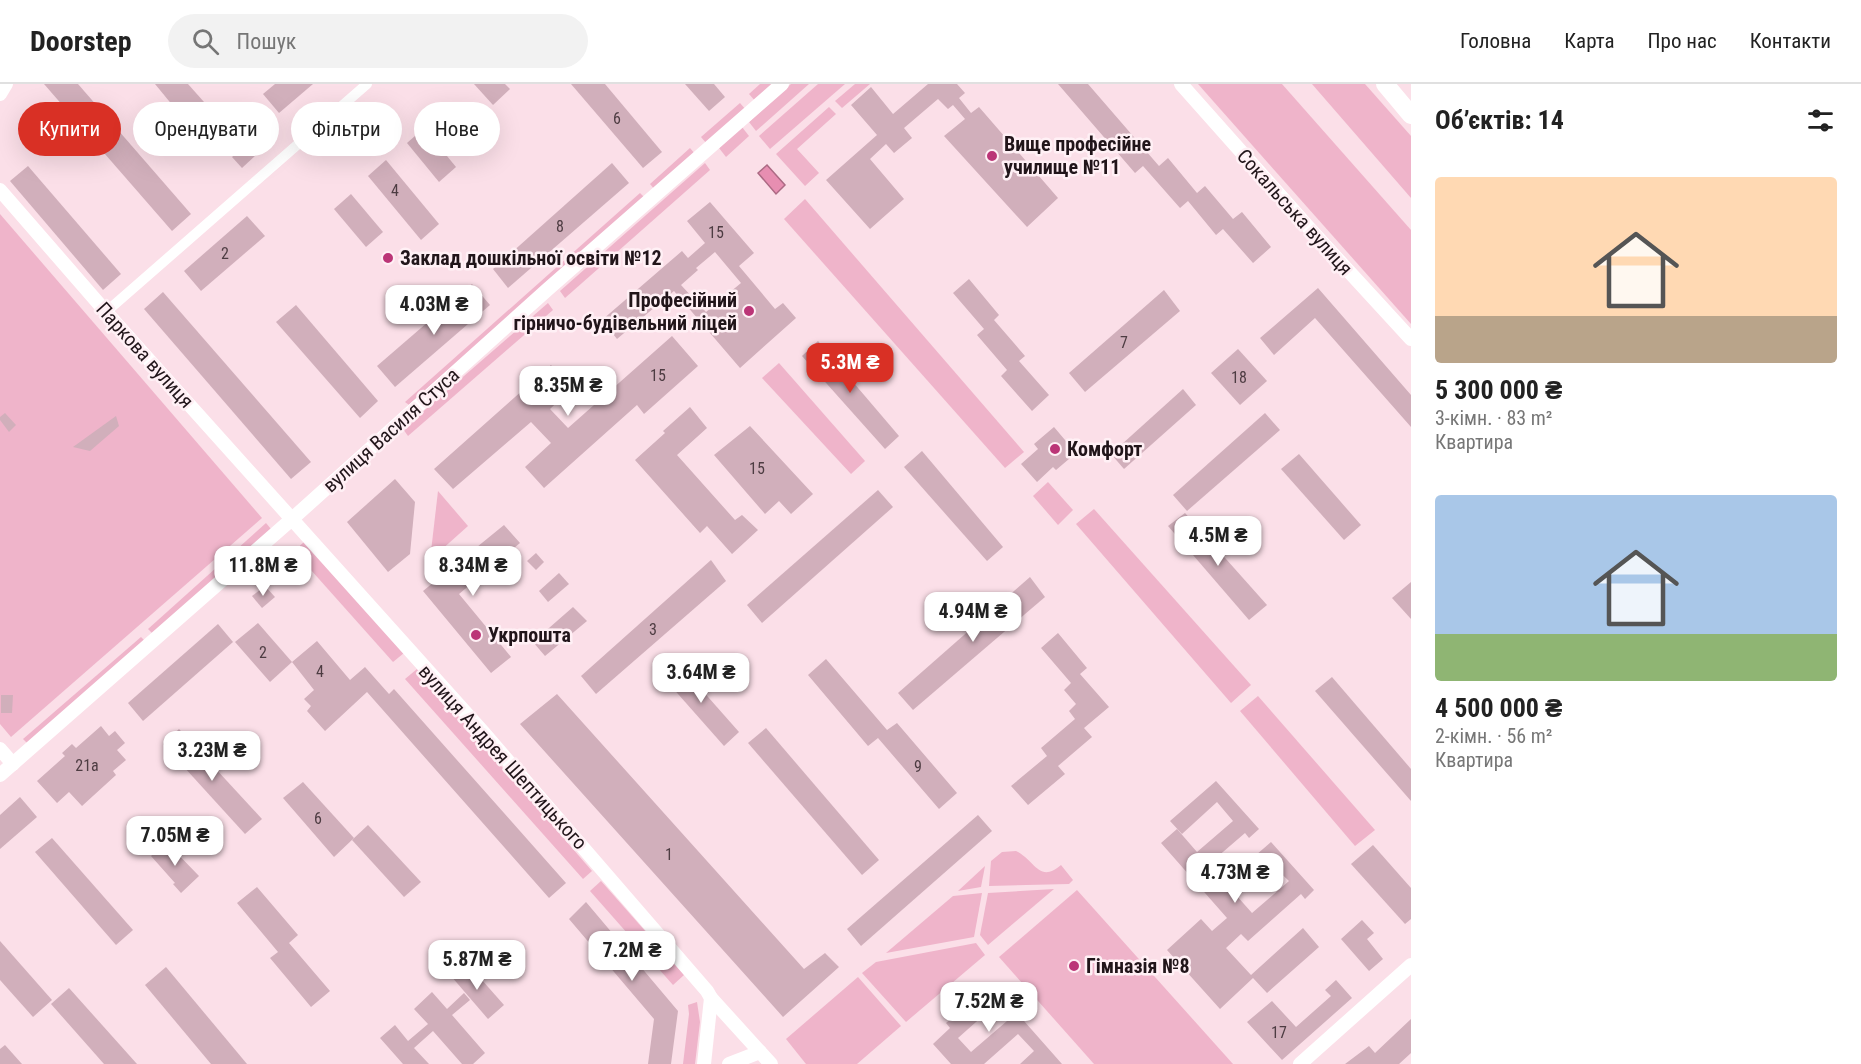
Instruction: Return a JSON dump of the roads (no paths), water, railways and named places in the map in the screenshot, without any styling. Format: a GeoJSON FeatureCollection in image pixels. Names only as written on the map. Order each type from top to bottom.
{"type":"FeatureCollection","features":[{"type":"Feature","properties":{"kind":"street"},"geometry":{"type":"LineString","coordinates":[[0,94],[6,84]]}},
{"type":"Feature","properties":{"kind":"street"},"geometry":{"type":"LineString","coordinates":[[106,312],[367,84]]}},
{"type":"Feature","properties":{"kind":"street","name":"вулиця Василя Стуса"},"geometry":{"type":"LineString","coordinates":[[0,776],[782,84]]}},
{"type":"Feature","properties":{"kind":"street","name":"Сокальська вулиця"},"geometry":{"type":"LineString","coordinates":[[1181,84],[1411,339]]}},
{"type":"Feature","properties":{"kind":"street"},"geometry":{"type":"LineString","coordinates":[[1385,84],[1411,115]]}},
{"type":"Feature","properties":{"kind":"street","name":"Паркова вулиця"},"geometry":{"type":"LineString","coordinates":[[0,190],[292,519]]}},
{"type":"Feature","properties":{"kind":"street","name":"вулиця Андрея Шептицького"},"geometry":{"type":"LineString","coordinates":[[292,519],[483,732],[711,998],[771,1064]]}},
{"type":"Feature","properties":{"kind":"street"},"geometry":{"type":"LineString","coordinates":[[0,749],[13,764]]}},
{"type":"Feature","properties":{"kind":"street"},"geometry":{"type":"LineString","coordinates":[[1300,1064],[1411,965]]}},
{"type":"Feature","properties":{"kind":"street"},"geometry":{"type":"LineString","coordinates":[[704,1064],[711,998]]}},
{"type":"Feature","properties":{"kind":"street"},"geometry":{"type":"LineString","coordinates":[[729,1064],[760,1052]]}},
{"type":"Feature","properties":{"kind":"place","name":"Вище професійне училище №11"},"geometry":{"type":"Point","coordinates":[992,156]}},
{"type":"Feature","properties":{"kind":"place","name":"Заклад дошкільної освіти №12"},"geometry":{"type":"Point","coordinates":[388,258]}},
{"type":"Feature","properties":{"kind":"place","name":"Професійний гірничо-будівельний ліцей"},"geometry":{"type":"Point","coordinates":[749,311]}},
{"type":"Feature","properties":{"kind":"place","name":"Комфорт"},"geometry":{"type":"Point","coordinates":[1055,449]}},
{"type":"Feature","properties":{"kind":"place","name":"Укрпошта"},"geometry":{"type":"Point","coordinates":[476,635]}},
{"type":"Feature","properties":{"kind":"place","name":"Гімназія №8"},"geometry":{"type":"Point","coordinates":[1074,966]}}]}
